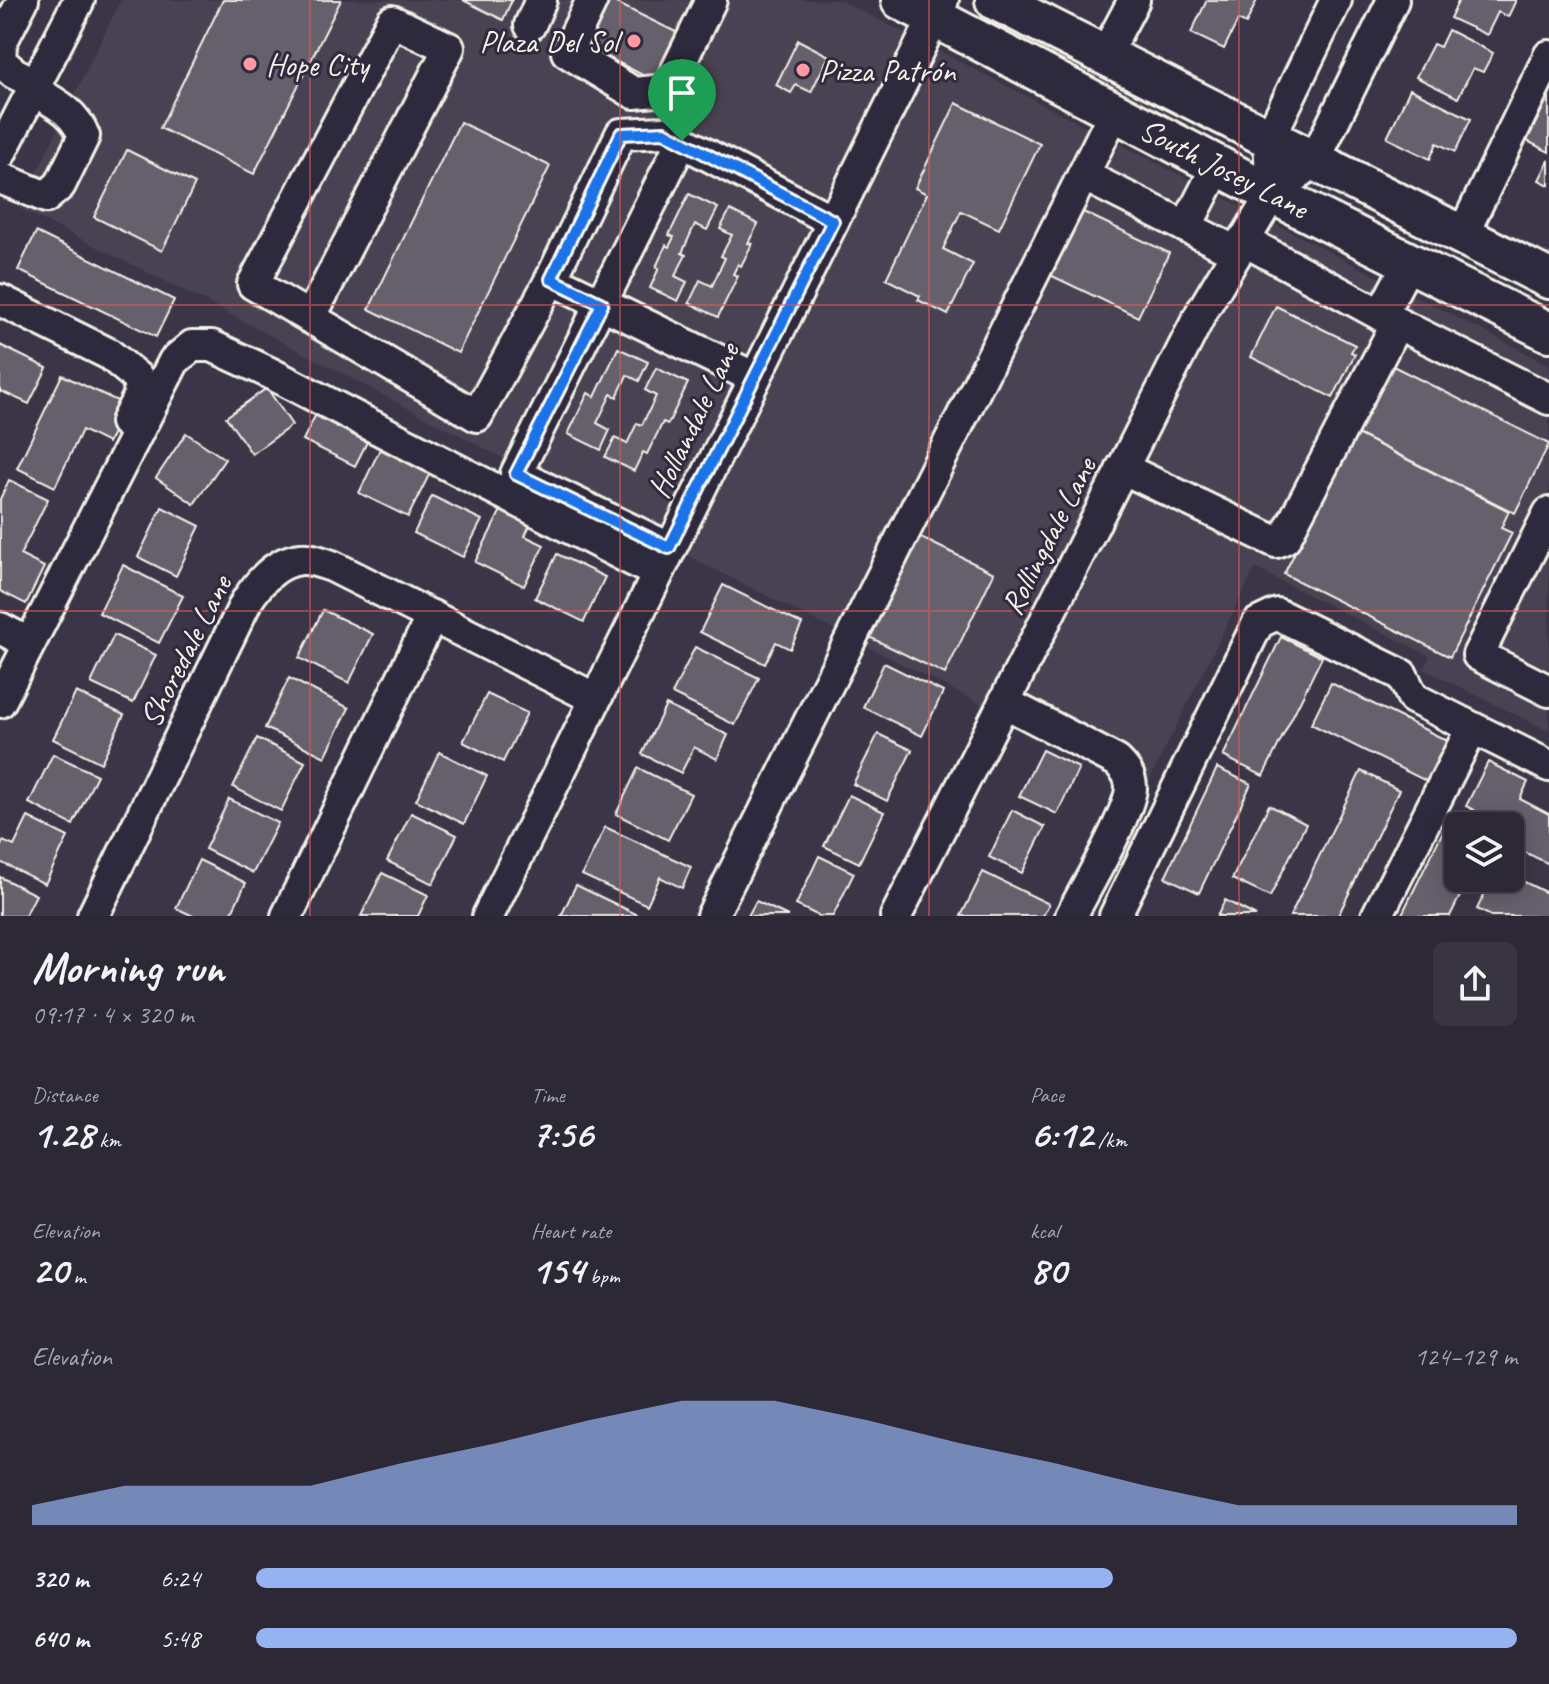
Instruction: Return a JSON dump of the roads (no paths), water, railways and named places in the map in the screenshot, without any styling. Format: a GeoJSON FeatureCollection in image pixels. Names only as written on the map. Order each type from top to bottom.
{"type":"FeatureCollection","features":[{"type":"Feature","properties":{"kind":"main road","name":"South Josey Lane"},"geometry":{"type":"LineString","coordinates":[[901,0],[939,9],[1115,111],[1272,194],[1549,332]]}},
{"type":"Feature","properties":{"kind":"main road","name":"South Josey Lane"},"geometry":{"type":"LineString","coordinates":[[995,0],[1549,279]]}},
{"type":"Feature","properties":{"kind":"street"},"geometry":{"type":"LineString","coordinates":[[0,178],[46,197],[60,185],[84,136],[79,123],[64,108],[0,61],[1,43],[23,0]]}},
{"type":"Feature","properties":{"kind":"street"},"geometry":{"type":"LineString","coordinates":[[0,154],[79,0]]}},
{"type":"Feature","properties":{"kind":"street"},"geometry":{"type":"LineString","coordinates":[[592,0],[567,52],[634,93],[667,90],[711,0]]}},
{"type":"Feature","properties":{"kind":"street"},"geometry":{"type":"LineString","coordinates":[[1105,55],[1134,0]]}},
{"type":"Feature","properties":{"kind":"street"},"geometry":{"type":"LineString","coordinates":[[1272,194],[1269,139],[1336,0]]}},
{"type":"Feature","properties":{"kind":"street"},"geometry":{"type":"LineString","coordinates":[[1314,161],[1393,0]]}},
{"type":"Feature","properties":{"kind":"street","name":"Hollandale Lane"},"geometry":{"type":"LineString","coordinates":[[488,916],[939,9]]}},
{"type":"Feature","properties":{"kind":"street"},"geometry":{"type":"LineString","coordinates":[[310,318],[449,48],[392,21],[253,284],[310,318],[477,416],[551,279],[621,134],[664,132],[833,221]]}},
{"type":"Feature","properties":{"kind":"street"},"geometry":{"type":"LineString","coordinates":[[1462,236],[1549,56]]}},
{"type":"Feature","properties":{"kind":"street"},"geometry":{"type":"LineString","coordinates":[[712,916],[1115,111]]}},
{"type":"Feature","properties":{"kind":"street"},"geometry":{"type":"LineString","coordinates":[[663,561],[516,474],[682,141]]}},
{"type":"Feature","properties":{"kind":"street","name":"Rollingdale Lane"},"geometry":{"type":"LineString","coordinates":[[896,916],[1201,313],[1272,194],[1314,161]]}},
{"type":"Feature","properties":{"kind":"street"},"geometry":{"type":"LineString","coordinates":[[1186,227],[1218,165]]}},
{"type":"Feature","properties":{"kind":"street"},"geometry":{"type":"LineString","coordinates":[[1083,175],[1186,227],[1239,246],[1549,399]]}},
{"type":"Feature","properties":{"kind":"street"},"geometry":{"type":"LineString","coordinates":[[1122,468],[1276,542],[1285,538],[1389,319],[1409,262]]}},
{"type":"Feature","properties":{"kind":"street"},"geometry":{"type":"LineString","coordinates":[[551,279],[755,378]]}},
{"type":"Feature","properties":{"kind":"street"},"geometry":{"type":"LineString","coordinates":[[0,300],[109,354],[138,378],[140,394],[8,632],[0,670]]}},
{"type":"Feature","properties":{"kind":"street"},"geometry":{"type":"LineString","coordinates":[[0,702],[174,361],[192,346],[212,346],[663,561]]}},
{"type":"Feature","properties":{"kind":"street"},"geometry":{"type":"LineString","coordinates":[[1549,513],[1478,655],[1549,691]]}},
{"type":"Feature","properties":{"kind":"street","name":"Shoredale Lane"},"geometry":{"type":"LineString","coordinates":[[93,916],[246,602],[256,585],[266,576],[293,560],[310,559],[332,566],[594,698]]}},
{"type":"Feature","properties":{"kind":"street"},"geometry":{"type":"LineString","coordinates":[[1115,916],[1258,623],[1277,614],[1402,675],[1413,698],[1549,766]]}},
{"type":"Feature","properties":{"kind":"street"},"geometry":{"type":"LineString","coordinates":[[287,916],[432,616]]}},
{"type":"Feature","properties":{"kind":"street"},"geometry":{"type":"LineString","coordinates":[[1004,702],[1117,761],[1128,772],[1131,790],[1121,818],[1071,916]]}},
{"type":"Feature","properties":{"kind":"street"},"geometry":{"type":"LineString","coordinates":[[1377,916],[1472,728]]}},
{"type":"Feature","properties":{"kind":"place","name":"Plaza Del Sol"},"geometry":{"type":"Point","coordinates":[634,41]}},
{"type":"Feature","properties":{"kind":"place","name":"Hope City"},"geometry":{"type":"Point","coordinates":[250,64]}},
{"type":"Feature","properties":{"kind":"place","name":"Pizza Patrón"},"geometry":{"type":"Point","coordinates":[803,70]}}]}
